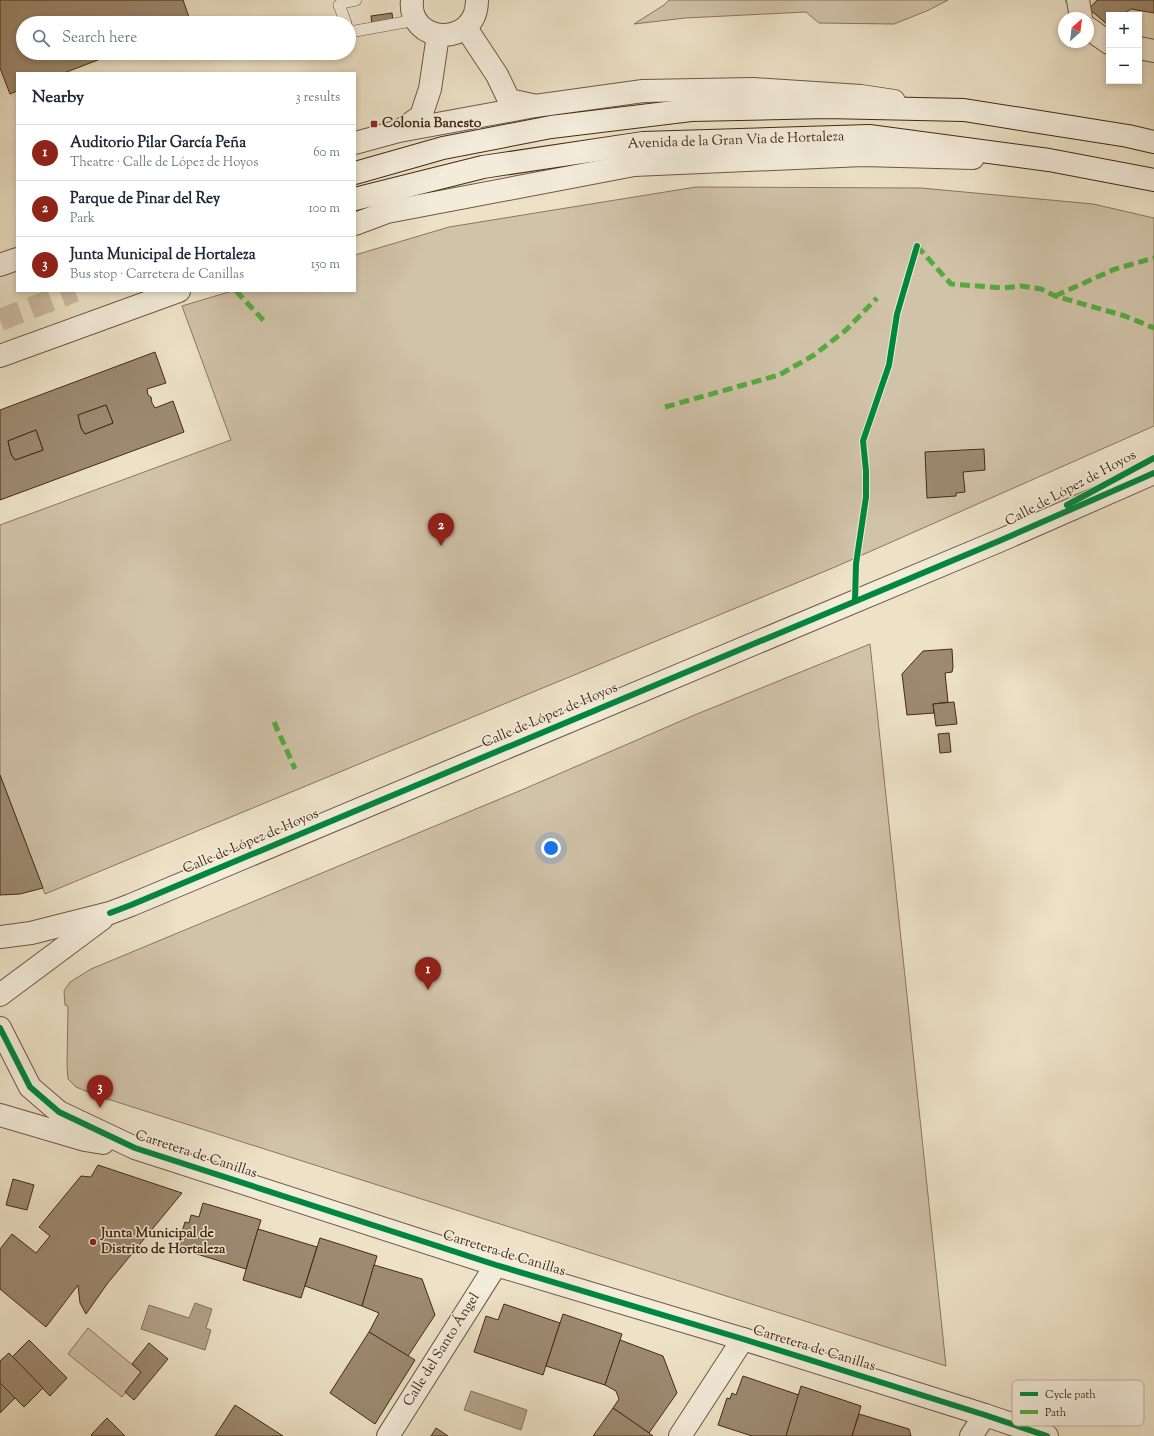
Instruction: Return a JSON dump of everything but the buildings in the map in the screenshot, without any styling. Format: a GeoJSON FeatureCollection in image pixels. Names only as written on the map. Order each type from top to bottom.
{"type":"FeatureCollection","features":[{"type":"Feature","properties":{"kind":"street"},"geometry":{"type":"LineString","coordinates":[[414,10],[422,27],[438,35],[448,36],[466,28],[473,20],[477,9],[477,0]]}},
{"type":"Feature","properties":{"kind":"street"},"geometry":{"type":"LineString","coordinates":[[1078,0],[1080,12]]}},
{"type":"Feature","properties":{"kind":"street","name":"Avenida de la Gran Vía de Hortaleza"},"geometry":{"type":"LineString","coordinates":[[466,28],[497,75],[509,100],[535,106]]}},
{"type":"Feature","properties":{"kind":"street"},"geometry":{"type":"LineString","coordinates":[[1094,32],[1106,41]]}},
{"type":"Feature","properties":{"kind":"street","name":"Avenida de la Gran Vía de Hortaleza"},"geometry":{"type":"LineString","coordinates":[[400,131],[421,116],[430,89],[438,35]]}},
{"type":"Feature","properties":{"kind":"street"},"geometry":{"type":"LineString","coordinates":[[1142,48],[1154,50]]}},
{"type":"Feature","properties":{"kind":"street","name":"Avenida de la Gran Vía de Hortaleza"},"geometry":{"type":"LineString","coordinates":[[356,143],[400,131],[535,106],[643,91],[753,89],[861,96],[964,110],[1128,136],[1154,142]]}},
{"type":"Feature","properties":{"kind":"street","name":"Avenida de la Gran Vía de Hortaleza"},"geometry":{"type":"LineString","coordinates":[[356,173],[443,148],[551,127],[691,110],[826,107],[964,110]]}},
{"type":"Feature","properties":{"kind":"street","name":"Avenida de la Gran Vía de Hortaleza"},"geometry":{"type":"LineString","coordinates":[[356,199],[483,167],[643,143],[869,136],[1049,160],[1154,180]]}},
{"type":"Feature","properties":{"kind":"street","name":"Avenida de la Gran Vía de Hortaleza"},"geometry":{"type":"LineString","coordinates":[[356,224],[387,212],[634,165],[862,155],[1049,160]]}},
{"type":"Feature","properties":{"kind":"street"},"geometry":{"type":"LineString","coordinates":[[0,265],[16,259]]}},
{"type":"Feature","properties":{"kind":"street"},"geometry":{"type":"LineString","coordinates":[[0,356],[176,292]]}},
{"type":"Feature","properties":{"kind":"street","name":"Calle de López de Hoyos"},"geometry":{"type":"LineString","coordinates":[[998,541],[1154,458]]}},
{"type":"Feature","properties":{"kind":"street","name":"Calle de López de Hoyos"},"geometry":{"type":"LineString","coordinates":[[0,937],[31,933],[110,913],[131,905],[998,541],[1154,473]]}},
{"type":"Feature","properties":{"kind":"street","name":"Calle de López de Hoyos"},"geometry":{"type":"LineString","coordinates":[[0,995],[110,913]]}},
{"type":"Feature","properties":{"kind":"street","name":"Carretera de Canillas"},"geometry":{"type":"LineString","coordinates":[[0,1028],[30,1087],[59,1112],[135,1148],[496,1265],[743,1339],[1012,1424]]}},
{"type":"Feature","properties":{"kind":"street","name":"Carretera de Canillas"},"geometry":{"type":"LineString","coordinates":[[0,1115],[85,1140],[135,1148]]}},
{"type":"Feature","properties":{"kind":"street","name":"Calle del Santo Ángel"},"geometry":{"type":"LineString","coordinates":[[388,1436],[496,1265]]}},
{"type":"Feature","properties":{"kind":"street"},"geometry":{"type":"LineString","coordinates":[[680,1436],[743,1339]]}},
{"type":"Feature","properties":{"kind":"street"},"geometry":{"type":"LineString","coordinates":[[971,1436],[985,1415]]}},
{"type":"Feature","properties":{"kind":"street","name":"Carretera de Canillas"},"geometry":{"type":"LineString","coordinates":[[1017,1426],[1047,1436]]}},
{"type":"Feature","properties":{"kind":"lane"},"geometry":{"type":"LineString","coordinates":[[343,16],[338,2],[356,0]]}},
{"type":"Feature","properties":{"kind":"lane"},"geometry":{"type":"LineString","coordinates":[[356,30],[414,10]]}},
{"type":"Feature","properties":{"kind":"shaded area"},"geometry":{"type":"Polygon","coordinates":[[[669,0],[948,0],[929,10],[894,24],[819,23],[806,12],[685,18],[634,24],[664,5],[669,0]]]}},
{"type":"Feature","properties":{"kind":"shaded area"},"geometry":{"type":"Polygon","coordinates":[[[696,187],[921,188],[1093,204],[1154,218],[1154,426],[835,567],[45,894],[0,775],[0,525],[231,440],[182,306],[229,292],[356,292],[356,255],[449,227],[696,187]]]}},
{"type":"Feature","properties":{"kind":"shaded area"},"geometry":{"type":"Polygon","coordinates":[[[870,644],[946,1366],[98,1096],[76,1087],[68,1079],[68,1006],[65,1005],[64,991],[70,982],[91,969],[524,789],[697,714],[870,644]]]}},
{"type":"Feature","properties":{"kind":"shaded area"},"geometry":{"type":"Polygon","coordinates":[[[195,1303],[212,1309],[206,1328],[211,1330],[205,1350],[141,1329],[149,1305],[189,1318],[195,1303]]]}},
{"type":"Feature","properties":{"kind":"shaded area"},"geometry":{"type":"Polygon","coordinates":[[[88,1328],[141,1372],[122,1397],[68,1354],[88,1328]]]}},
{"type":"Feature","properties":{"kind":"shaded area"},"geometry":{"type":"Polygon","coordinates":[[[471,1391],[527,1410],[521,1430],[464,1410],[471,1391]]]}},
{"type":"Feature","properties":{"kind":"tunnel"},"geometry":{"type":"LineString","coordinates":[[0,320],[72,292]]}},
{"type":"Feature","properties":{"kind":"marked path"},"geometry":{"type":"LineString","coordinates":[[917,246],[951,284],[1003,288],[1021,286],[1041,289],[1055,296],[1125,316],[1154,328]]}},
{"type":"Feature","properties":{"kind":"marked path"},"geometry":{"type":"LineString","coordinates":[[1055,296],[1115,269],[1154,258]]}},
{"type":"Feature","properties":{"kind":"marked path"},"geometry":{"type":"LineString","coordinates":[[237,292],[266,323]]}},
{"type":"Feature","properties":{"kind":"marked path"},"geometry":{"type":"LineString","coordinates":[[665,407],[779,375],[814,355],[846,330],[877,298]]}},
{"type":"Feature","properties":{"kind":"marked path"},"geometry":{"type":"LineString","coordinates":[[274,722],[295,769]]}},
{"type":"Feature","properties":{"kind":"cycle path"},"geometry":{"type":"LineString","coordinates":[[855,601],[856,564],[866,497],[866,471],[863,441],[889,365],[897,314],[917,246]]}},
{"type":"Feature","properties":{"kind":"cycle path"},"geometry":{"type":"LineString","coordinates":[[1067,505],[1154,458]]}},
{"type":"Feature","properties":{"kind":"cycle path"},"geometry":{"type":"LineString","coordinates":[[110,913],[999,541],[1154,473]]}},
{"type":"Feature","properties":{"kind":"cycle path"},"geometry":{"type":"LineString","coordinates":[[0,1028],[30,1087],[59,1112],[135,1148],[496,1265],[743,1339],[1012,1424]]}},
{"type":"Feature","properties":{"kind":"cycle path"},"geometry":{"type":"LineString","coordinates":[[1017,1426],[1047,1436]]}},
{"type":"Feature","properties":{"kind":"place","name":"Colonia Banesto"},"geometry":{"type":"Point","coordinates":[374,124]}},
{"type":"Feature","properties":{"kind":"place","name":"Parque de Pinar del Rey"},"geometry":{"type":"Point","coordinates":[441,546]}},
{"type":"Feature","properties":{"kind":"place","name":"Auditorio Pilar García Peña"},"geometry":{"type":"Point","coordinates":[428,990]}},
{"type":"Feature","properties":{"kind":"place","name":"Junta Municipal de Hortaleza"},"geometry":{"type":"Point","coordinates":[100,1108]}},
{"type":"Feature","properties":{"kind":"place","name":"Junta Municipal de Distrito de Hortaleza"},"geometry":{"type":"Point","coordinates":[93,1242]}}]}
